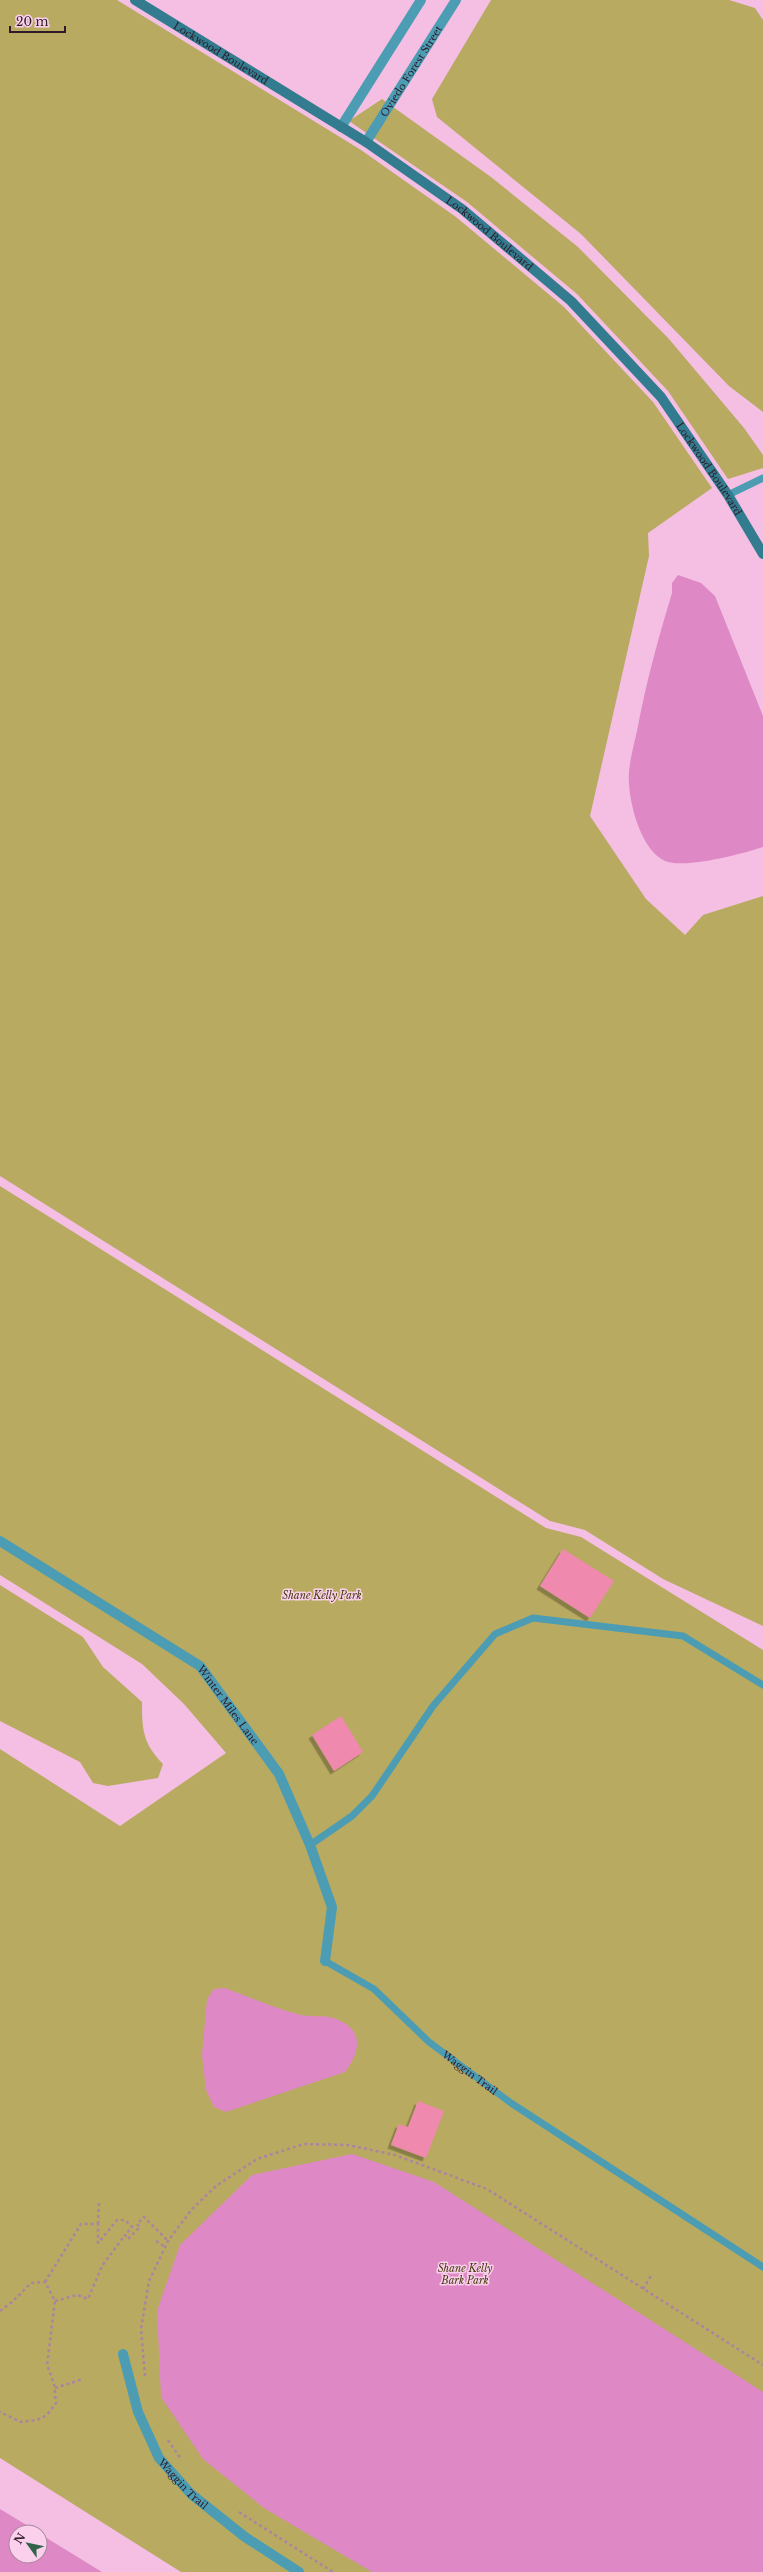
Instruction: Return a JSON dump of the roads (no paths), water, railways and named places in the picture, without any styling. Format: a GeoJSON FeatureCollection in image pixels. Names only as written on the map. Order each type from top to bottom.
{"type":"FeatureCollection","features":[{"type":"Feature","properties":{"kind":"street","name":"Lockwood Boulevard"},"geometry":{"type":"LineString","coordinates":[[135,0],[366,142],[462,209],[571,301],[661,397],[728,495],[763,554]]}},
{"type":"Feature","properties":{"kind":"street"},"geometry":{"type":"LineString","coordinates":[[341,127],[421,0]]}},
{"type":"Feature","properties":{"kind":"street","name":"Oviedo Forest Street"},"geometry":{"type":"LineString","coordinates":[[366,142],[456,0]]}},
{"type":"Feature","properties":{"kind":"street","name":"Winter Miles Lane"},"geometry":{"type":"LineString","coordinates":[[0,1541],[200,1666],[279,1774],[310,1845],[332,1907],[325,1961]]}},
{"type":"Feature","properties":{"kind":"street","name":"Waggin Trail"},"geometry":{"type":"LineString","coordinates":[[123,2354],[138,2412],[158,2458],[191,2494],[246,2537],[299,2572]]}},
{"type":"Feature","properties":{"kind":"lane"},"geometry":{"type":"LineString","coordinates":[[728,495],[763,478]]}},
{"type":"Feature","properties":{"kind":"lane"},"geometry":{"type":"LineString","coordinates":[[310,1845],[352,1816],[372,1796],[420,1724],[457,1676],[495,1634],[518,1622],[533,1618],[682,1636],[763,1685]]}},
{"type":"Feature","properties":{"kind":"lane","name":"Waggin Trail"},"geometry":{"type":"LineString","coordinates":[[325,1961],[374,1989],[429,2042],[511,2103],[763,2267]]}},
{"type":"Feature","properties":{"kind":"park label","name":"Shane Kelly Park"},"geometry":{"type":"Point","coordinates":[322,1595]}},
{"type":"Feature","properties":{"kind":"park label","name":"Shane Kelly Bark Park"},"geometry":{"type":"Point","coordinates":[465,2274]}}]}
